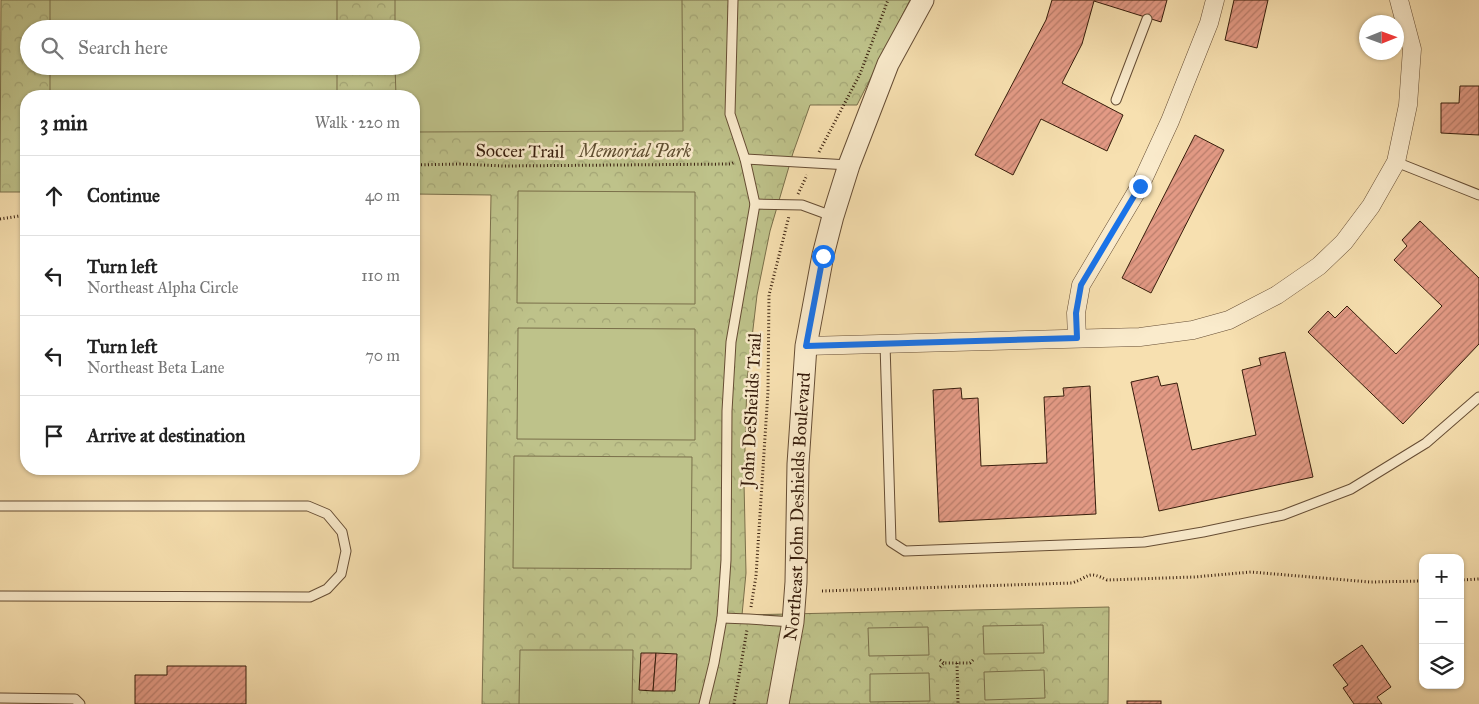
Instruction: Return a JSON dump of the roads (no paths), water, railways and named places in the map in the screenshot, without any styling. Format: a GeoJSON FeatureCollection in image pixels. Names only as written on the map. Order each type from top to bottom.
{"type":"FeatureCollection","features":[{"type":"Feature","properties":{"kind":"street","name":"Northeast John Deshields Boulevard"},"geometry":{"type":"LineString","coordinates":[[778,704],[793,622],[796,582],[798,464],[806,346],[823,256],[849,165],[888,64],[923,0]]}},
{"type":"Feature","properties":{"kind":"street"},"geometry":{"type":"LineString","coordinates":[[1077,338],[1076,313],[1081,285],[1140,186],[1170,121],[1209,23],[1215,0]]}},
{"type":"Feature","properties":{"kind":"street"},"geometry":{"type":"LineString","coordinates":[[806,346],[1140,337],[1193,330],[1229,320],[1277,295],[1319,266],[1344,242],[1371,206],[1396,162],[1408,105],[1412,49],[1400,0]]}},
{"type":"Feature","properties":{"kind":"lane"},"geometry":{"type":"LineString","coordinates":[[704,704],[722,618],[726,560],[726,438],[731,342],[754,204],[744,159],[730,114],[733,0]]}},
{"type":"Feature","properties":{"kind":"lane"},"geometry":{"type":"LineString","coordinates":[[1116,100],[1147,19]]}},
{"type":"Feature","properties":{"kind":"lane"},"geometry":{"type":"LineString","coordinates":[[744,159],[849,165]]}},
{"type":"Feature","properties":{"kind":"lane"},"geometry":{"type":"LineString","coordinates":[[1396,162],[1479,195]]}},
{"type":"Feature","properties":{"kind":"lane"},"geometry":{"type":"LineString","coordinates":[[754,204],[802,205],[833,216]]}},
{"type":"Feature","properties":{"kind":"lane"},"geometry":{"type":"LineString","coordinates":[[885,344],[891,542],[905,551],[1144,542],[1283,515],[1360,484],[1426,443],[1479,397]]}},
{"type":"Feature","properties":{"kind":"lane"},"geometry":{"type":"LineString","coordinates":[[0,506],[308,506],[327,514],[342,532],[346,551],[342,574],[328,589],[310,597],[0,596]]}},
{"type":"Feature","properties":{"kind":"lane"},"geometry":{"type":"LineString","coordinates":[[722,618],[793,622]]}},
{"type":"Feature","properties":{"kind":"lane"},"geometry":{"type":"LineString","coordinates":[[0,698],[75,699],[80,704]]}},
{"type":"Feature","properties":{"kind":"park label","name":"Memorial Park"},"geometry":{"type":"Point","coordinates":[635,151]}}]}
